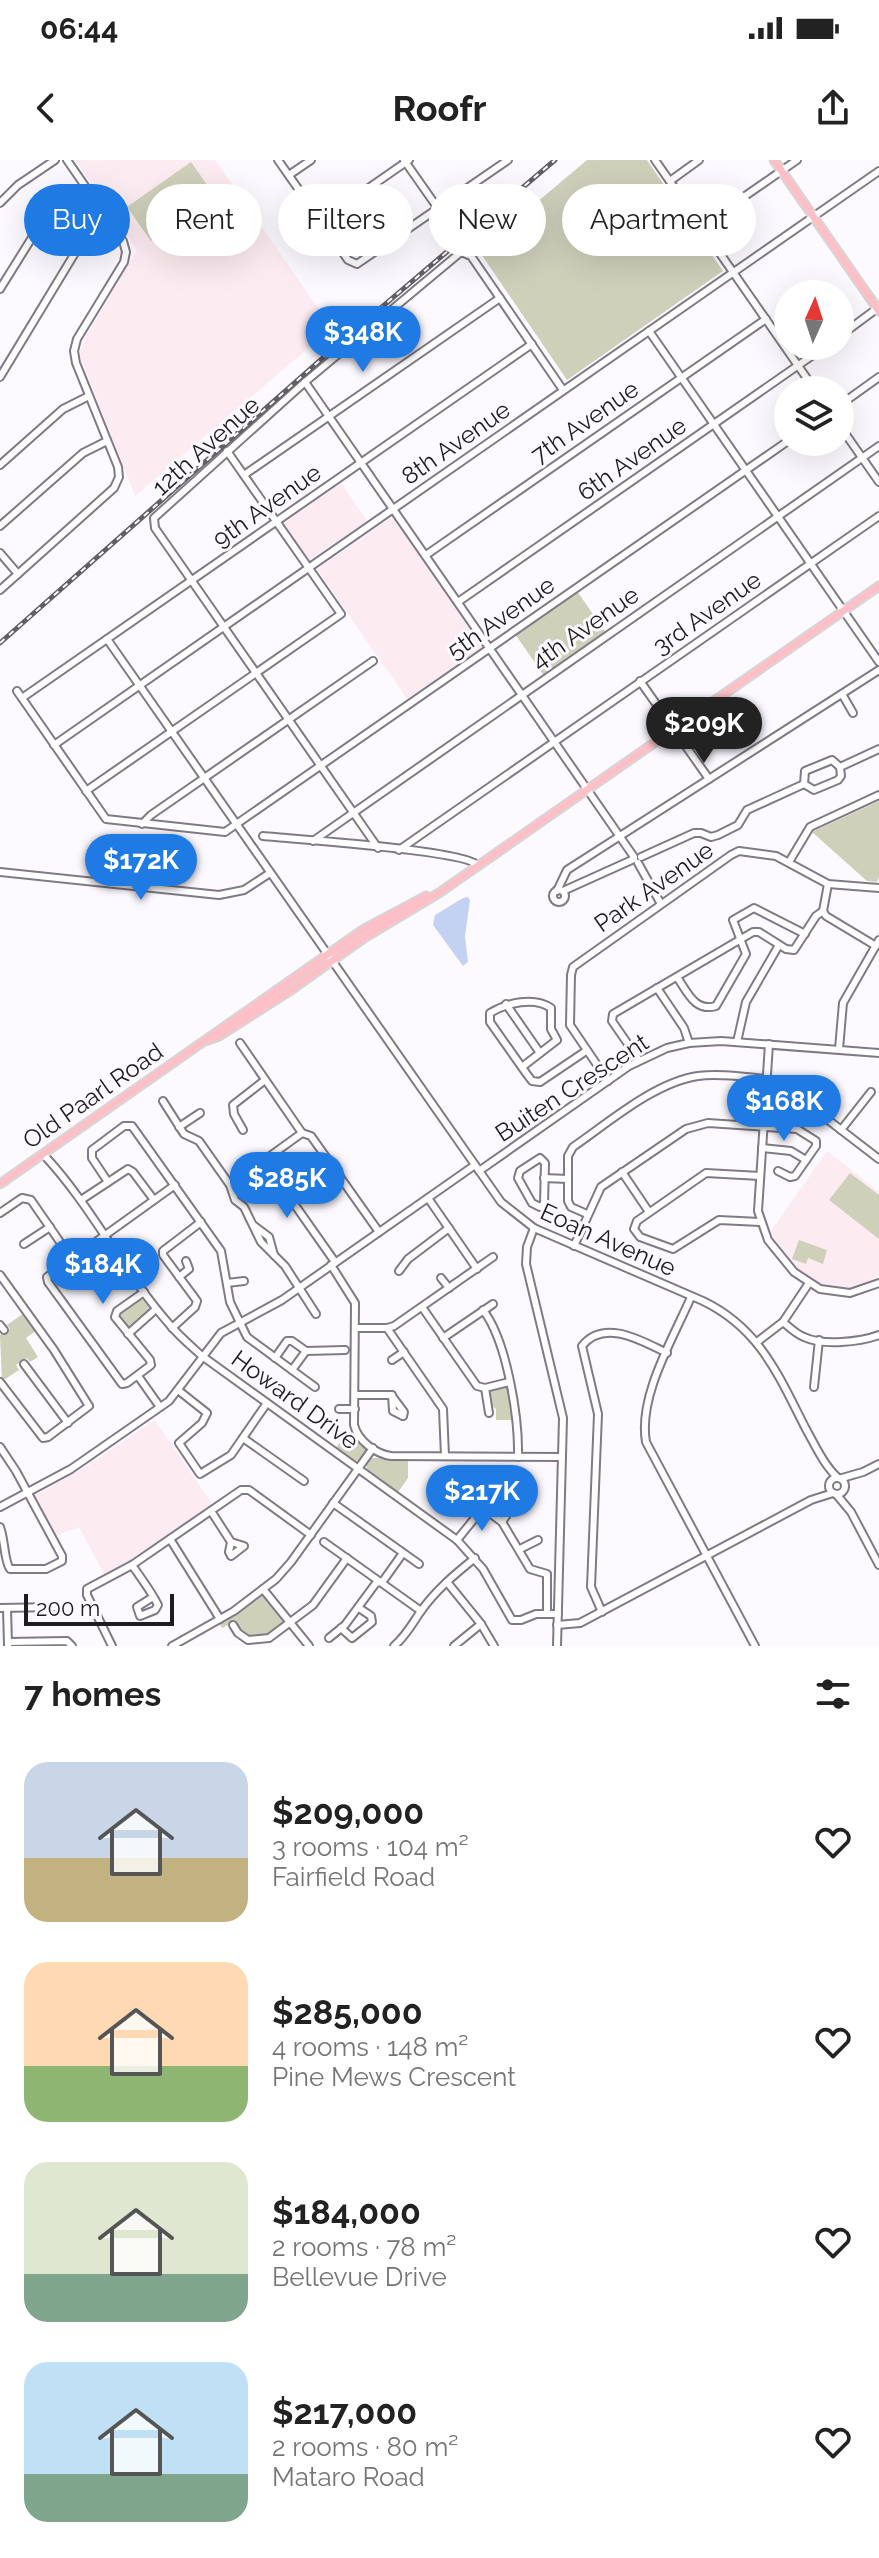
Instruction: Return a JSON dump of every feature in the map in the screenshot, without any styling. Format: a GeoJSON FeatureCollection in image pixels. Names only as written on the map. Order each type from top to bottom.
{"type":"FeatureCollection","features":[{"type":"Feature","properties":{"kind":"main road"},"geometry":{"type":"LineString","coordinates":[[774,160],[878,309]]}},
{"type":"Feature","properties":{"kind":"main road","name":"Old Paarl Road"},"geometry":{"type":"LineString","coordinates":[[0,1184],[208,1040],[219,1036],[380,920],[442,889],[879,586]]}},
{"type":"Feature","properties":{"kind":"street"},"geometry":{"type":"LineString","coordinates":[[0,203],[18,185],[55,160]]}},
{"type":"Feature","properties":{"kind":"street"},"geometry":{"type":"LineString","coordinates":[[67,160],[84,184]]}},
{"type":"Feature","properties":{"kind":"street"},"geometry":{"type":"LineString","coordinates":[[278,160],[295,184]]}},
{"type":"Feature","properties":{"kind":"street"},"geometry":{"type":"LineString","coordinates":[[289,175],[311,160]]}},
{"type":"Feature","properties":{"kind":"street"},"geometry":{"type":"LineString","coordinates":[[474,184],[508,160]]}},
{"type":"Feature","properties":{"kind":"street"},"geometry":{"type":"LineString","coordinates":[[655,160],[672,184]]}},
{"type":"Feature","properties":{"kind":"street"},"geometry":{"type":"LineString","coordinates":[[670,181],[699,160]]}},
{"type":"Feature","properties":{"kind":"street"},"geometry":{"type":"LineString","coordinates":[[756,188],[797,160]]}},
{"type":"Feature","properties":{"kind":"street"},"geometry":{"type":"LineString","coordinates":[[373,184],[406,161],[429,196]]}},
{"type":"Feature","properties":{"kind":"street","name":"8th Avenue"},"geometry":{"type":"LineString","coordinates":[[54,745],[879,171]]}},
{"type":"Feature","properties":{"kind":"street"},"geometry":{"type":"LineString","coordinates":[[0,289],[24,250]]}},
{"type":"Feature","properties":{"kind":"street","name":"12th Avenue"},"geometry":{"type":"LineString","coordinates":[[192,580],[154,526],[155,515],[305,382],[459,253],[466,252],[471,256],[500,298]]}},
{"type":"Feature","properties":{"kind":"street"},"geometry":{"type":"LineString","coordinates":[[0,377],[73,256]]}},
{"type":"Feature","properties":{"kind":"street"},"geometry":{"type":"LineString","coordinates":[[0,590],[117,485],[119,471],[76,363],[75,347],[125,256]]}},
{"type":"Feature","properties":{"kind":"street"},"geometry":{"type":"LineString","coordinates":[[345,256],[354,264],[370,256]]}},
{"type":"Feature","properties":{"kind":"street"},"geometry":{"type":"LineString","coordinates":[[722,256],[805,376]]}},
{"type":"Feature","properties":{"kind":"street"},"geometry":{"type":"LineString","coordinates":[[244,475],[500,298],[563,390]]}},
{"type":"Feature","properties":{"kind":"street"},"geometry":{"type":"LineString","coordinates":[[854,326],[878,309]]}},
{"type":"Feature","properties":{"kind":"street","name":"7th Avenue"},"geometry":{"type":"LineString","coordinates":[[426,555],[766,319]]}},
{"type":"Feature","properties":{"kind":"street"},"geometry":{"type":"LineString","coordinates":[[649,331],[879,662]]}},
{"type":"Feature","properties":{"kind":"street","name":"9th Avenue"},"geometry":{"type":"LineString","coordinates":[[22,698],[532,344]]}},
{"type":"Feature","properties":{"kind":"street","name":"6th Avenue"},"geometry":{"type":"LineString","coordinates":[[458,602],[806,360]]}},
{"type":"Feature","properties":{"kind":"street"},"geometry":{"type":"LineString","coordinates":[[854,395],[879,377]]}},
{"type":"Feature","properties":{"kind":"street"},"geometry":{"type":"LineString","coordinates":[[305,382],[638,859],[661,904]]}},
{"type":"Feature","properties":{"kind":"street"},"geometry":{"type":"LineString","coordinates":[[0,465],[63,409],[89,396]]}},
{"type":"Feature","properties":{"kind":"street"},"geometry":{"type":"LineString","coordinates":[[0,526],[83,453],[107,441]]}},
{"type":"Feature","properties":{"kind":"street"},"geometry":{"type":"LineString","coordinates":[[854,446],[879,482]]}},
{"type":"Feature","properties":{"kind":"street","name":"4th Avenue"},"geometry":{"type":"LineString","coordinates":[[313,841],[879,446]]}},
{"type":"Feature","properties":{"kind":"street"},"geometry":{"type":"LineString","coordinates":[[86,791],[341,614],[227,451]]}},
{"type":"Feature","properties":{"kind":"street","name":"5th Avenue"},"geometry":{"type":"LineString","coordinates":[[236,826],[774,451]]}},
{"type":"Feature","properties":{"kind":"street","name":"3rd Avenue"},"geometry":{"type":"LineString","coordinates":[[399,850],[879,516]]}},
{"type":"Feature","properties":{"kind":"street"},"geometry":{"type":"LineString","coordinates":[[0,553],[18,574]]}},
{"type":"Feature","properties":{"kind":"street"},"geometry":{"type":"LineString","coordinates":[[192,580],[378,848]]}},
{"type":"Feature","properties":{"kind":"street","name":"Eoan Avenue"},"geometry":{"type":"LineString","coordinates":[[107,639],[505,1206],[534,1228],[728,1315],[757,1342],[772,1363],[821,1457],[834,1493]]}},
{"type":"Feature","properties":{"kind":"street"},"geometry":{"type":"LineString","coordinates":[[142,824],[373,661]]}},
{"type":"Feature","properties":{"kind":"street"},"geometry":{"type":"LineString","coordinates":[[804,784],[747,810],[738,825],[718,835],[711,837],[694,833],[562,892],[560,882],[567,870],[879,670]]}},
{"type":"Feature","properties":{"kind":"street"},"geometry":{"type":"LineString","coordinates":[[640,681],[709,779]]}},
{"type":"Feature","properties":{"kind":"street"},"geometry":{"type":"LineString","coordinates":[[17,691],[106,819],[221,832],[236,826]]}},
{"type":"Feature","properties":{"kind":"street"},"geometry":{"type":"LineString","coordinates":[[842,694],[853,713]]}},
{"type":"Feature","properties":{"kind":"street"},"geometry":{"type":"LineString","coordinates":[[840,767],[879,749]]}},
{"type":"Feature","properties":{"kind":"street"},"geometry":{"type":"LineString","coordinates":[[832,760],[840,767],[838,780],[814,790],[804,784],[805,771],[832,760]]}},
{"type":"Feature","properties":{"kind":"street"},"geometry":{"type":"LineString","coordinates":[[789,862],[810,827],[879,795]]}},
{"type":"Feature","properties":{"kind":"street"},"geometry":{"type":"LineString","coordinates":[[263,836],[464,857],[477,865]]}},
{"type":"Feature","properties":{"kind":"street","name":"Park Avenue"},"geometry":{"type":"LineString","coordinates":[[608,1081],[573,1032],[569,1021],[573,967],[661,904],[735,853],[746,851],[771,854],[828,884],[879,888]]}},
{"type":"Feature","properties":{"kind":"street"},"geometry":{"type":"LineString","coordinates":[[0,872],[219,895],[244,890],[270,873]]}},
{"type":"Feature","properties":{"kind":"street"},"geometry":{"type":"LineString","coordinates":[[639,1060],[612,1021],[613,1016],[756,932],[794,950],[816,916],[823,911],[828,884]]}},
{"type":"Feature","properties":{"kind":"street"},"geometry":{"type":"LineString","coordinates":[[677,977],[697,1006],[705,1009],[716,1006],[745,957],[733,920],[756,907],[805,934]]}},
{"type":"Feature","properties":{"kind":"street"},"geometry":{"type":"LineString","coordinates":[[823,911],[830,920],[877,943],[843,1003],[839,1049]]}},
{"type":"Feature","properties":{"kind":"street"},"geometry":{"type":"LineString","coordinates":[[737,1042],[746,1002],[779,945]]}},
{"type":"Feature","properties":{"kind":"street"},"geometry":{"type":"LineString","coordinates":[[657,988],[684,1028],[689,1043]]}},
{"type":"Feature","properties":{"kind":"street"},"geometry":{"type":"LineString","coordinates":[[522,1067],[557,1040],[551,1029],[550,1006],[506,1004],[490,1013],[490,1022],[522,1067],[532,1081],[540,1082],[586,1051]]}},
{"type":"Feature","properties":{"kind":"street"},"geometry":{"type":"LineString","coordinates":[[506,1004],[540,1053]]}},
{"type":"Feature","properties":{"kind":"street","name":"Buiten Crescent"},"geometry":{"type":"LineString","coordinates":[[0,1507],[75,1466],[160,1407],[178,1390],[221,1333],[265,1310],[428,1198],[639,1060],[689,1043],[737,1042],[879,1053]]}},
{"type":"Feature","properties":{"kind":"street"},"geometry":{"type":"LineString","coordinates":[[240,1043],[302,1133],[311,1136],[379,1232]]}},
{"type":"Feature","properties":{"kind":"street"},"geometry":{"type":"LineString","coordinates":[[769,1044],[758,1213],[771,1246],[794,1272],[827,1291],[850,1293],[879,1283]]}},
{"type":"Feature","properties":{"kind":"street"},"geometry":{"type":"LineString","coordinates":[[587,1214],[568,1203],[568,1156],[573,1147],[660,1089],[698,1076],[767,1079]]}},
{"type":"Feature","properties":{"kind":"street"},"geometry":{"type":"LineString","coordinates":[[243,1130],[234,1114],[233,1105],[265,1080]]}},
{"type":"Feature","properties":{"kind":"street"},"geometry":{"type":"LineString","coordinates":[[841,1130],[871,1092]]}},
{"type":"Feature","properties":{"kind":"street"},"geometry":{"type":"LineString","coordinates":[[163,1101],[185,1135],[199,1141],[230,1185],[232,1195],[244,1207],[261,1242],[285,1266],[316,1314]]}},
{"type":"Feature","properties":{"kind":"street"},"geometry":{"type":"LineString","coordinates":[[765,1103],[808,1105],[879,1159]]}},
{"type":"Feature","properties":{"kind":"street"},"geometry":{"type":"LineString","coordinates":[[179,1127],[200,1113]]}},
{"type":"Feature","properties":{"kind":"street"},"geometry":{"type":"LineString","coordinates":[[574,1246],[599,1190],[681,1131],[695,1125],[708,1123],[800,1130],[816,1141],[816,1146],[793,1177],[778,1171]]}},
{"type":"Feature","properties":{"kind":"street"},"geometry":{"type":"LineString","coordinates":[[108,1182],[91,1152],[128,1125],[135,1128],[222,1254],[230,1302],[249,1339],[315,1387]]}},
{"type":"Feature","properties":{"kind":"street"},"geometry":{"type":"LineString","coordinates":[[230,1185],[302,1133]]}},
{"type":"Feature","properties":{"kind":"street"},"geometry":{"type":"LineString","coordinates":[[762,1148],[791,1151],[806,1160]]}},
{"type":"Feature","properties":{"kind":"street","name":"Howard Drive"},"geometry":{"type":"LineString","coordinates":[[43,1154],[81,1200],[156,1309],[202,1356],[457,1540],[475,1558],[512,1620],[536,1614],[558,1614]]}},
{"type":"Feature","properties":{"kind":"street"},"geometry":{"type":"LineString","coordinates":[[540,1158],[545,1161],[544,1178],[544,1204],[538,1206],[532,1203],[518,1176],[520,1171],[540,1158]]}},
{"type":"Feature","properties":{"kind":"street"},"geometry":{"type":"LineString","coordinates":[[264,1161],[355,1301],[356,1433],[385,1455],[562,1457]]}},
{"type":"Feature","properties":{"kind":"street"},"geometry":{"type":"LineString","coordinates":[[81,1200],[124,1170],[130,1170],[154,1200]]}},
{"type":"Feature","properties":{"kind":"street"},"geometry":{"type":"LineString","coordinates":[[622,1172],[649,1212]]}},
{"type":"Feature","properties":{"kind":"street"},"geometry":{"type":"LineString","coordinates":[[760,1176],[708,1172],[636,1222],[636,1234],[671,1249],[680,1247],[719,1220],[760,1222]]}},
{"type":"Feature","properties":{"kind":"street"},"geometry":{"type":"LineString","coordinates":[[544,1178],[568,1179]]}},
{"type":"Feature","properties":{"kind":"street"},"geometry":{"type":"LineString","coordinates":[[144,1292],[116,1313],[116,1318],[150,1362],[149,1368],[126,1384],[119,1382],[48,1282],[49,1273],[175,1185]]}},
{"type":"Feature","properties":{"kind":"street"},"geometry":{"type":"LineString","coordinates":[[0,1213],[25,1197],[31,1200],[89,1284]]}},
{"type":"Feature","properties":{"kind":"street"},"geometry":{"type":"LineString","coordinates":[[428,1198],[477,1269]]}},
{"type":"Feature","properties":{"kind":"street"},"geometry":{"type":"LineString","coordinates":[[172,1328],[197,1303],[163,1251],[201,1222]]}},
{"type":"Feature","properties":{"kind":"street"},"geometry":{"type":"LineString","coordinates":[[253,1225],[268,1236],[274,1255]]}},
{"type":"Feature","properties":{"kind":"street"},"geometry":{"type":"LineString","coordinates":[[24,1244],[50,1227]]}},
{"type":"Feature","properties":{"kind":"street"},"geometry":{"type":"LineString","coordinates":[[399,1271],[408,1259],[449,1228]]}},
{"type":"Feature","properties":{"kind":"street"},"geometry":{"type":"LineString","coordinates":[[534,1228],[527,1247],[526,1264],[561,1410],[557,1646]]}},
{"type":"Feature","properties":{"kind":"street"},"geometry":{"type":"LineString","coordinates":[[261,1242],[268,1236]]}},
{"type":"Feature","properties":{"kind":"street"},"geometry":{"type":"LineString","coordinates":[[355,1328],[387,1328],[493,1257]]}},
{"type":"Feature","properties":{"kind":"street"},"geometry":{"type":"LineString","coordinates":[[179,1277],[189,1269],[186,1261]]}},
{"type":"Feature","properties":{"kind":"street"},"geometry":{"type":"LineString","coordinates":[[0,1275],[88,1402],[87,1409],[48,1437],[41,1437],[0,1382]]}},
{"type":"Feature","properties":{"kind":"street"},"geometry":{"type":"LineString","coordinates":[[441,1278],[449,1288]]}},
{"type":"Feature","properties":{"kind":"street"},"geometry":{"type":"LineString","coordinates":[[227,1283],[244,1281]]}},
{"type":"Feature","properties":{"kind":"street"},"geometry":{"type":"LineString","coordinates":[[757,1342],[783,1322],[809,1283]]}},
{"type":"Feature","properties":{"kind":"street"},"geometry":{"type":"LineString","coordinates":[[691,1297],[645,1411],[645,1436],[649,1449],[755,1646]]}},
{"type":"Feature","properties":{"kind":"street"},"geometry":{"type":"LineString","coordinates":[[443,1338],[493,1304]]}},
{"type":"Feature","properties":{"kind":"street"},"geometry":{"type":"LineString","coordinates":[[422,1307],[477,1386],[485,1388],[509,1382]]}},
{"type":"Feature","properties":{"kind":"street"},"geometry":{"type":"LineString","coordinates":[[128,1334],[156,1309]]}},
{"type":"Feature","properties":{"kind":"street"},"geometry":{"type":"LineString","coordinates":[[483,1310],[494,1325],[518,1416],[518,1457]]}},
{"type":"Feature","properties":{"kind":"street"},"geometry":{"type":"LineString","coordinates":[[783,1322],[804,1337],[819,1340],[857,1342],[879,1335]]}},
{"type":"Feature","properties":{"kind":"street"},"geometry":{"type":"LineString","coordinates":[[387,1328],[443,1409],[445,1456]]}},
{"type":"Feature","properties":{"kind":"street"},"geometry":{"type":"LineString","coordinates":[[602,1612],[591,1587],[598,1414],[582,1346],[597,1334],[623,1334],[667,1353]]}},
{"type":"Feature","properties":{"kind":"street"},"geometry":{"type":"LineString","coordinates":[[275,1358],[290,1340],[306,1351],[345,1350]]}},
{"type":"Feature","properties":{"kind":"street"},"geometry":{"type":"LineString","coordinates":[[814,1387],[819,1340]]}},
{"type":"Feature","properties":{"kind":"street"},"geometry":{"type":"LineString","coordinates":[[292,1370],[306,1351]]}},
{"type":"Feature","properties":{"kind":"street"},"geometry":{"type":"LineString","coordinates":[[392,1360],[404,1352]]}},
{"type":"Feature","properties":{"kind":"street"},"geometry":{"type":"LineString","coordinates":[[24,1364],[68,1423]]}},
{"type":"Feature","properties":{"kind":"street"},"geometry":{"type":"LineString","coordinates":[[138,1376],[160,1407]]}},
{"type":"Feature","properties":{"kind":"street"},"geometry":{"type":"LineString","coordinates":[[485,1388],[489,1413]]}},
{"type":"Feature","properties":{"kind":"street"},"geometry":{"type":"LineString","coordinates":[[178,1390],[207,1413],[202,1423],[179,1443],[200,1474],[225,1459],[267,1403]]}},
{"type":"Feature","properties":{"kind":"street"},"geometry":{"type":"LineString","coordinates":[[355,1395],[392,1395]]}},
{"type":"Feature","properties":{"kind":"street"},"geometry":{"type":"LineString","coordinates":[[339,1409],[355,1409]]}},
{"type":"Feature","properties":{"kind":"street"},"geometry":{"type":"LineString","coordinates":[[243,1438],[304,1481]]}},
{"type":"Feature","properties":{"kind":"street"},"geometry":{"type":"LineString","coordinates":[[0,1447],[62,1556],[62,1561],[46,1569],[8,1568]]}},
{"type":"Feature","properties":{"kind":"street"},"geometry":{"type":"LineString","coordinates":[[172,1646],[220,1619],[284,1571],[373,1448]]}},
{"type":"Feature","properties":{"kind":"street","name":"Eoan Avenue"},"geometry":{"type":"LineString","coordinates":[[821,1457],[840,1478],[844,1489]]}},
{"type":"Feature","properties":{"kind":"street"},"geometry":{"type":"LineString","coordinates":[[811,1500],[829,1482],[879,1464]]}},
{"type":"Feature","properties":{"kind":"street"},"geometry":{"type":"LineString","coordinates":[[557,1625],[580,1623],[811,1500],[844,1489],[863,1472]]}},
{"type":"Feature","properties":{"kind":"street"},"geometry":{"type":"LineString","coordinates":[[442,1478],[502,1522],[531,1571],[544,1573],[548,1577],[547,1614]]}},
{"type":"Feature","properties":{"kind":"street"},"geometry":{"type":"LineString","coordinates":[[844,1489],[851,1512],[879,1565]]}},
{"type":"Feature","properties":{"kind":"street"},"geometry":{"type":"LineString","coordinates":[[112,1646],[87,1595],[89,1587],[132,1565],[239,1491],[249,1490],[311,1535]]}},
{"type":"Feature","properties":{"kind":"street"},"geometry":{"type":"LineString","coordinates":[[834,1493],[851,1512]]}},
{"type":"Feature","properties":{"kind":"street"},"geometry":{"type":"LineString","coordinates":[[457,1540],[484,1509],[503,1494],[512,1501],[512,1509]]}},
{"type":"Feature","properties":{"kind":"street"},"geometry":{"type":"LineString","coordinates":[[502,1522],[512,1509],[528,1498]]}},
{"type":"Feature","properties":{"kind":"street"},"geometry":{"type":"LineString","coordinates":[[333,1503],[419,1564]]}},
{"type":"Feature","properties":{"kind":"street"},"geometry":{"type":"LineString","coordinates":[[211,1511],[231,1542]]}},
{"type":"Feature","properties":{"kind":"street"},"geometry":{"type":"LineString","coordinates":[[0,1527],[6,1543],[7,1579]]}},
{"type":"Feature","properties":{"kind":"street"},"geometry":{"type":"LineString","coordinates":[[170,1539],[220,1619]]}},
{"type":"Feature","properties":{"kind":"street"},"geometry":{"type":"LineString","coordinates":[[520,1549],[538,1540]]}},
{"type":"Feature","properties":{"kind":"street"},"geometry":{"type":"LineString","coordinates":[[324,1542],[421,1611]]}},
{"type":"Feature","properties":{"kind":"street"},"geometry":{"type":"LineString","coordinates":[[329,1638],[359,1608],[403,1553]]}},
{"type":"Feature","properties":{"kind":"street"},"geometry":{"type":"LineString","coordinates":[[233,1625],[242,1638],[255,1641],[269,1638],[319,1598],[347,1558]]}},
{"type":"Feature","properties":{"kind":"street"},"geometry":{"type":"LineString","coordinates":[[394,1646],[447,1582],[475,1558]]}},
{"type":"Feature","properties":{"kind":"street"},"geometry":{"type":"LineString","coordinates":[[132,1565],[153,1597]]}},
{"type":"Feature","properties":{"kind":"street"},"geometry":{"type":"LineString","coordinates":[[447,1582],[481,1624],[494,1646]]}},
{"type":"Feature","properties":{"kind":"street"},"geometry":{"type":"LineString","coordinates":[[263,1589],[309,1646]]}},
{"type":"Feature","properties":{"kind":"street"},"geometry":{"type":"LineString","coordinates":[[58,1607],[4,1608],[8,1644],[69,1641],[72,1646]]}},
{"type":"Feature","properties":{"kind":"street"},"geometry":{"type":"LineString","coordinates":[[341,1628],[352,1638],[372,1622],[371,1616],[359,1608]]}},
{"type":"Feature","properties":{"kind":"street"},"geometry":{"type":"LineString","coordinates":[[454,1646],[481,1624]]}},
{"type":"Feature","properties":{"kind":"shaded area"},"geometry":{"type":"Polygon","coordinates":[[[75,160],[215,160],[232,184],[146,184],[146,256],[262,256],[262,227],[278,250],[278,256],[282,256],[332,328],[135,496],[79,354],[85,338],[137,250],[130,240],[130,184],[92,184],[75,160]]]}},
{"type":"Feature","properties":{"kind":"shaded area"},"geometry":{"type":"Polygon","coordinates":[[[341,483],[367,521],[309,560],[283,523],[341,483]]]}},
{"type":"Feature","properties":{"kind":"shaded area"},"geometry":{"type":"Polygon","coordinates":[[[394,516],[485,646],[407,699],[317,569],[394,516]]]}},
{"type":"Feature","properties":{"kind":"shaded area"},"geometry":{"type":"Polygon","coordinates":[[[827,1151],[879,1192],[879,1276],[852,1288],[824,1286],[799,1269],[771,1231],[827,1151]]]}},
{"type":"Feature","properties":{"kind":"shaded area"},"geometry":{"type":"Polygon","coordinates":[[[155,1420],[213,1505],[105,1576],[79,1527],[56,1536],[33,1497],[89,1465],[155,1420]]]}},
{"type":"Feature","properties":{"kind":"green space"},"geometry":{"type":"Polygon","coordinates":[[[587,160],[647,160],[663,184],[562,184],[562,256],[713,256],[723,271],[567,380],[482,256],[546,256],[546,195],[587,160]]]}},
{"type":"Feature","properties":{"kind":"green space"},"geometry":{"type":"Polygon","coordinates":[[[191,162],[207,184],[160,184],[191,162]]]}},
{"type":"Feature","properties":{"kind":"green space"},"geometry":{"type":"Polygon","coordinates":[[[146,194],[146,234],[130,211],[130,205],[146,194]]]}},
{"type":"Feature","properties":{"kind":"green space"},"geometry":{"type":"Polygon","coordinates":[[[577,591],[606,633],[544,676],[515,634],[577,591]]]}},
{"type":"Feature","properties":{"kind":"green space"},"geometry":{"type":"Polygon","coordinates":[[[879,801],[877,882],[867,881],[812,832],[879,801]]]}},
{"type":"Feature","properties":{"kind":"green space"},"geometry":{"type":"Polygon","coordinates":[[[850,1173],[879,1195],[879,1239],[829,1200],[850,1173]]]}},
{"type":"Feature","properties":{"kind":"green space"},"geometry":{"type":"Polygon","coordinates":[[[799,1240],[827,1250],[823,1264],[808,1258],[806,1264],[792,1259],[799,1240]]]}},
{"type":"Feature","properties":{"kind":"green space"},"geometry":{"type":"Polygon","coordinates":[[[139,1299],[149,1305],[148,1313],[127,1328],[118,1314],[139,1299]]]}},
{"type":"Feature","properties":{"kind":"green space"},"geometry":{"type":"Polygon","coordinates":[[[24,1313],[37,1330],[26,1338],[38,1357],[30,1362],[27,1358],[16,1365],[19,1370],[2,1381],[0,1335],[10,1329],[7,1325],[24,1313]]]}},
{"type":"Feature","properties":{"kind":"green space"},"geometry":{"type":"Polygon","coordinates":[[[502,1386],[508,1388],[516,1420],[496,1420],[496,1409],[490,1404],[488,1393],[502,1386]]]}},
{"type":"Feature","properties":{"kind":"green space"},"geometry":{"type":"Polygon","coordinates":[[[353,1431],[367,1450],[362,1459],[355,1461],[336,1448],[346,1434],[353,1431]]]}},
{"type":"Feature","properties":{"kind":"green space"},"geometry":{"type":"Polygon","coordinates":[[[373,1458],[408,1458],[408,1478],[398,1492],[367,1469],[366,1462],[373,1458]]]}},
{"type":"Feature","properties":{"kind":"green space"},"geometry":{"type":"Polygon","coordinates":[[[262,1596],[285,1620],[278,1629],[250,1639],[239,1632],[236,1621],[222,1628],[219,1623],[262,1596]]]}},
{"type":"Feature","properties":{"kind":"water"},"geometry":{"type":"Polygon","coordinates":[[[463,898],[470,900],[465,936],[468,962],[463,966],[433,925],[435,915],[463,898]]]}},
{"type":"Feature","properties":{"kind":"railway"},"geometry":{"type":"LineString","coordinates":[[0,643],[343,340],[555,160]]}}]}
